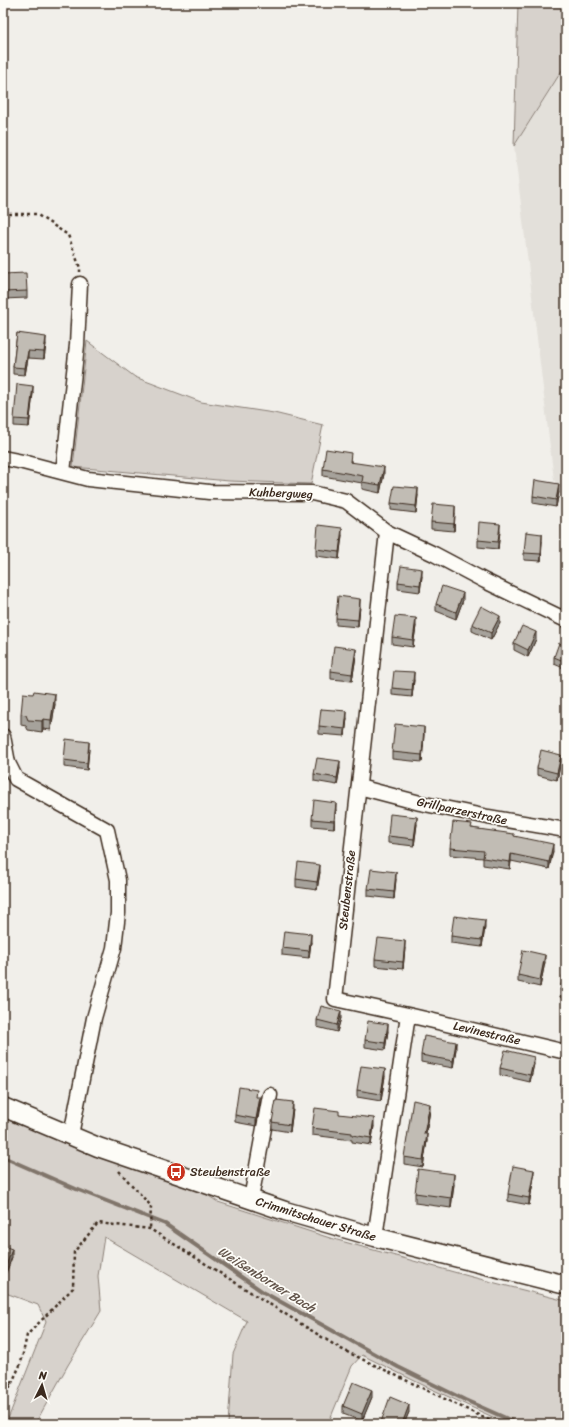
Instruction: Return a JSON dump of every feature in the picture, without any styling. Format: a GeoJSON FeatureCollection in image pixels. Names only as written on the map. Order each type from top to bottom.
{"type":"FeatureCollection","features":[{"type":"Feature","properties":{"kind":"main road","name":"Crimmitschauer Straße"},"geometry":{"type":"LineString","coordinates":[[3,1108],[98,1147],[285,1211],[375,1237],[566,1285]]}},
{"type":"Feature","properties":{"kind":"street"},"geometry":{"type":"LineString","coordinates":[[63,472],[77,345],[80,284]]}},
{"type":"Feature","properties":{"kind":"street","name":"Kuhbergweg"},"geometry":{"type":"LineString","coordinates":[[3,458],[88,479],[209,492],[312,493],[346,502],[387,532],[566,620]]}},
{"type":"Feature","properties":{"kind":"street","name":"Steubenstraße"},"geometry":{"type":"LineString","coordinates":[[387,532],[335,999],[408,1015]]}},
{"type":"Feature","properties":{"kind":"street"},"geometry":{"type":"LineString","coordinates":[[3,736],[8,763],[16,779],[107,830],[118,880],[118,913],[114,948],[94,1018],[71,1135]]}},
{"type":"Feature","properties":{"kind":"street","name":"Grillparzerstraße"},"geometry":{"type":"LineString","coordinates":[[359,787],[420,803],[488,817],[566,830]]}},
{"type":"Feature","properties":{"kind":"street"},"geometry":{"type":"LineString","coordinates":[[375,1237],[408,1015]]}},
{"type":"Feature","properties":{"kind":"street","name":"Levinestraße"},"geometry":{"type":"LineString","coordinates":[[408,1015],[566,1052]]}},
{"type":"Feature","properties":{"kind":"street"},"geometry":{"type":"LineString","coordinates":[[251,1199],[270,1095]]}},
{"type":"Feature","properties":{"kind":"path"},"geometry":{"type":"LineString","coordinates":[[3,214],[36,214],[68,235],[80,268],[80,284]]}},
{"type":"Feature","properties":{"kind":"path"},"geometry":{"type":"LineString","coordinates":[[119,1171],[151,1206],[150,1229]]}},
{"type":"Feature","properties":{"kind":"path"},"geometry":{"type":"LineString","coordinates":[[3,1399],[11,1385],[20,1363],[27,1335],[73,1288],[74,1252],[98,1223],[150,1229],[341,1349],[497,1424]]}},
{"type":"Feature","properties":{"kind":"path"},"geometry":{"type":"LineString","coordinates":[[3,1382],[11,1385]]}},
{"type":"Feature","properties":{"kind":"shaded area"},"geometry":{"type":"Polygon","coordinates":[[[518,3],[566,3],[566,64],[514,146],[518,3]]]}},
{"type":"Feature","properties":{"kind":"shaded area"},"geometry":{"type":"Polygon","coordinates":[[[566,64],[566,508],[563,507],[561,489],[554,480],[514,146],[566,64]]]}},
{"type":"Feature","properties":{"kind":"shaded area"},"geometry":{"type":"Polygon","coordinates":[[[87,341],[135,377],[201,402],[274,413],[323,425],[311,484],[229,481],[73,467],[87,341]]]}},
{"type":"Feature","properties":{"kind":"shaded area"},"geometry":{"type":"Polygon","coordinates":[[[3,1107],[195,1187],[218,1202],[330,1238],[566,1301],[566,1424],[508,1424],[362,1355],[352,1366],[328,1424],[228,1424],[233,1354],[247,1321],[104,1237],[98,1276],[101,1311],[68,1365],[35,1424],[6,1424],[46,1322],[38,1305],[3,1292],[3,1107]]]}},
{"type":"Feature","properties":{"kind":"building"},"geometry":{"type":"Polygon","coordinates":[[[26,273],[27,291],[3,292],[3,274],[26,273]]]}},
{"type":"Feature","properties":{"kind":"building"},"geometry":{"type":"Polygon","coordinates":[[[17,333],[46,337],[44,352],[28,351],[25,368],[13,367],[17,333]]]}},
{"type":"Feature","properties":{"kind":"building"},"geometry":{"type":"Polygon","coordinates":[[[17,384],[33,386],[29,420],[14,419],[17,384]]]}},
{"type":"Feature","properties":{"kind":"building"},"geometry":{"type":"Polygon","coordinates":[[[326,449],[351,453],[350,462],[384,467],[380,485],[362,482],[363,476],[323,469],[326,449]]]}},
{"type":"Feature","properties":{"kind":"building"},"geometry":{"type":"Polygon","coordinates":[[[535,480],[559,484],[556,500],[533,496],[535,480]]]}},
{"type":"Feature","properties":{"kind":"building"},"geometry":{"type":"Polygon","coordinates":[[[394,486],[418,488],[416,506],[391,503],[394,486]]]}},
{"type":"Feature","properties":{"kind":"building"},"geometry":{"type":"Polygon","coordinates":[[[433,504],[455,506],[454,524],[431,522],[433,504]]]}},
{"type":"Feature","properties":{"kind":"building"},"geometry":{"type":"Polygon","coordinates":[[[479,522],[500,524],[498,542],[478,540],[479,522]]]}},
{"type":"Feature","properties":{"kind":"building"},"geometry":{"type":"Polygon","coordinates":[[[318,525],[342,528],[339,552],[316,549],[318,525]]]}},
{"type":"Feature","properties":{"kind":"building"},"geometry":{"type":"Polygon","coordinates":[[[526,532],[542,534],[541,554],[524,553],[526,532]]]}},
{"type":"Feature","properties":{"kind":"building"},"geometry":{"type":"Polygon","coordinates":[[[401,566],[422,569],[420,585],[398,582],[401,566]]]}},
{"type":"Feature","properties":{"kind":"building"},"geometry":{"type":"Polygon","coordinates":[[[442,586],[463,593],[456,612],[436,604],[442,586]]]}},
{"type":"Feature","properties":{"kind":"building"},"geometry":{"type":"Polygon","coordinates":[[[338,596],[360,599],[358,620],[336,618],[338,596]]]}},
{"type":"Feature","properties":{"kind":"building"},"geometry":{"type":"Polygon","coordinates":[[[481,606],[500,616],[491,633],[472,624],[481,606]]]}},
{"type":"Feature","properties":{"kind":"building"},"geometry":{"type":"Polygon","coordinates":[[[395,616],[416,618],[413,640],[392,637],[395,616]]]}},
{"type":"Feature","properties":{"kind":"building"},"geometry":{"type":"Polygon","coordinates":[[[522,626],[536,632],[528,650],[514,643],[522,626]]]}},
{"type":"Feature","properties":{"kind":"building"},"geometry":{"type":"Polygon","coordinates":[[[559,643],[566,646],[566,662],[554,657],[559,643]]]}},
{"type":"Feature","properties":{"kind":"building"},"geometry":{"type":"Polygon","coordinates":[[[334,646],[356,649],[352,674],[331,671],[334,646]]]}},
{"type":"Feature","properties":{"kind":"building"},"geometry":{"type":"Polygon","coordinates":[[[394,671],[414,672],[412,690],[392,688],[394,671]]]}},
{"type":"Feature","properties":{"kind":"building"},"geometry":{"type":"Polygon","coordinates":[[[34,691],[55,694],[51,720],[28,720],[26,715],[21,714],[23,693],[33,694],[34,691]]]}},
{"type":"Feature","properties":{"kind":"building"},"geometry":{"type":"Polygon","coordinates":[[[321,709],[347,711],[345,729],[319,726],[321,709]]]}},
{"type":"Feature","properties":{"kind":"building"},"geometry":{"type":"Polygon","coordinates":[[[395,724],[424,727],[422,755],[392,752],[395,724]]]}},
{"type":"Feature","properties":{"kind":"building"},"geometry":{"type":"Polygon","coordinates":[[[66,739],[89,742],[87,763],[64,760],[66,739]]]}},
{"type":"Feature","properties":{"kind":"building"},"geometry":{"type":"Polygon","coordinates":[[[541,750],[561,755],[557,773],[537,768],[541,750]]]}},
{"type":"Feature","properties":{"kind":"building"},"geometry":{"type":"Polygon","coordinates":[[[317,758],[340,761],[337,778],[314,774],[317,758]]]}},
{"type":"Feature","properties":{"kind":"building"},"geometry":{"type":"Polygon","coordinates":[[[314,800],[336,803],[334,821],[312,819],[314,800]]]}},
{"type":"Feature","properties":{"kind":"building"},"geometry":{"type":"Polygon","coordinates":[[[390,814],[417,817],[414,839],[388,836],[390,814]]]}},
{"type":"Feature","properties":{"kind":"building"},"geometry":{"type":"Polygon","coordinates":[[[453,822],[472,824],[471,828],[514,834],[514,836],[553,844],[549,862],[511,854],[510,862],[483,858],[484,851],[450,848],[453,822]]]}},
{"type":"Feature","properties":{"kind":"building"},"geometry":{"type":"Polygon","coordinates":[[[298,862],[320,865],[317,882],[296,879],[298,862]]]}},
{"type":"Feature","properties":{"kind":"building"},"geometry":{"type":"Polygon","coordinates":[[[371,869],[396,872],[394,892],[368,889],[371,869]]]}},
{"type":"Feature","properties":{"kind":"building"},"geometry":{"type":"Polygon","coordinates":[[[454,916],[485,920],[482,940],[451,936],[454,916]]]}},
{"type":"Feature","properties":{"kind":"building"},"geometry":{"type":"Polygon","coordinates":[[[284,931],[311,934],[309,951],[282,948],[284,931]]]}},
{"type":"Feature","properties":{"kind":"building"},"geometry":{"type":"Polygon","coordinates":[[[378,938],[405,941],[403,962],[375,959],[378,938]]]}},
{"type":"Feature","properties":{"kind":"building"},"geometry":{"type":"Polygon","coordinates":[[[523,950],[545,955],[540,980],[518,975],[523,950]]]}},
{"type":"Feature","properties":{"kind":"building"},"geometry":{"type":"Polygon","coordinates":[[[563,975],[566,976],[566,992],[560,990],[563,975]]]}},
{"type":"Feature","properties":{"kind":"building"},"geometry":{"type":"Polygon","coordinates":[[[321,1006],[341,1011],[337,1025],[317,1020],[321,1006]]]}},
{"type":"Feature","properties":{"kind":"building"},"geometry":{"type":"Polygon","coordinates":[[[368,1021],[388,1024],[385,1043],[365,1040],[368,1021]]]}},
{"type":"Feature","properties":{"kind":"building"},"geometry":{"type":"Polygon","coordinates":[[[424,1036],[456,1042],[453,1061],[421,1055],[424,1036]]]}},
{"type":"Feature","properties":{"kind":"building"},"geometry":{"type":"Polygon","coordinates":[[[505,1050],[534,1057],[530,1075],[500,1068],[505,1050]]]}},
{"type":"Feature","properties":{"kind":"building"},"geometry":{"type":"Polygon","coordinates":[[[566,1065],[566,1086],[561,1085],[566,1065]]]}},
{"type":"Feature","properties":{"kind":"building"},"geometry":{"type":"Polygon","coordinates":[[[361,1066],[385,1069],[381,1094],[357,1090],[361,1066]]]}},
{"type":"Feature","properties":{"kind":"building"},"geometry":{"type":"Polygon","coordinates":[[[239,1087],[257,1090],[256,1097],[260,1097],[256,1119],[235,1115],[239,1087]]]}},
{"type":"Feature","properties":{"kind":"building"},"geometry":{"type":"Polygon","coordinates":[[[276,1100],[293,1102],[290,1125],[272,1122],[276,1100]]]}},
{"type":"Feature","properties":{"kind":"building"},"geometry":{"type":"Polygon","coordinates":[[[413,1100],[430,1104],[424,1134],[427,1134],[423,1160],[404,1157],[413,1100]]]}},
{"type":"Feature","properties":{"kind":"building"},"geometry":{"type":"Polygon","coordinates":[[[315,1108],[339,1111],[339,1114],[374,1118],[371,1138],[352,1135],[352,1133],[312,1128],[315,1108]]]}},
{"type":"Feature","properties":{"kind":"building"},"geometry":{"type":"Polygon","coordinates":[[[513,1166],[534,1170],[529,1198],[508,1194],[513,1166]]]}},
{"type":"Feature","properties":{"kind":"building"},"geometry":{"type":"Polygon","coordinates":[[[418,1169],[454,1174],[451,1198],[415,1193],[418,1169]]]}},
{"type":"Feature","properties":{"kind":"building"},"geometry":{"type":"Polygon","coordinates":[[[3,1246],[12,1249],[6,1266],[3,1265],[3,1246]]]}},
{"type":"Feature","properties":{"kind":"building"},"geometry":{"type":"Polygon","coordinates":[[[353,1382],[372,1390],[362,1414],[343,1406],[353,1382]]]}},
{"type":"Feature","properties":{"kind":"building"},"geometry":{"type":"Polygon","coordinates":[[[390,1397],[409,1405],[402,1424],[387,1424],[381,1422],[390,1397]]]}},
{"type":"Feature","properties":{"kind":"waterway","name":"Weißenborner Bach"},"geometry":{"type":"LineString","coordinates":[[3,1157],[76,1189],[165,1224],[263,1292],[398,1367],[465,1400],[519,1424]]}},
{"type":"Feature","properties":{"kind":"place","name":"Steubenstraße"},"geometry":{"type":"Point","coordinates":[176,1172]}}]}
